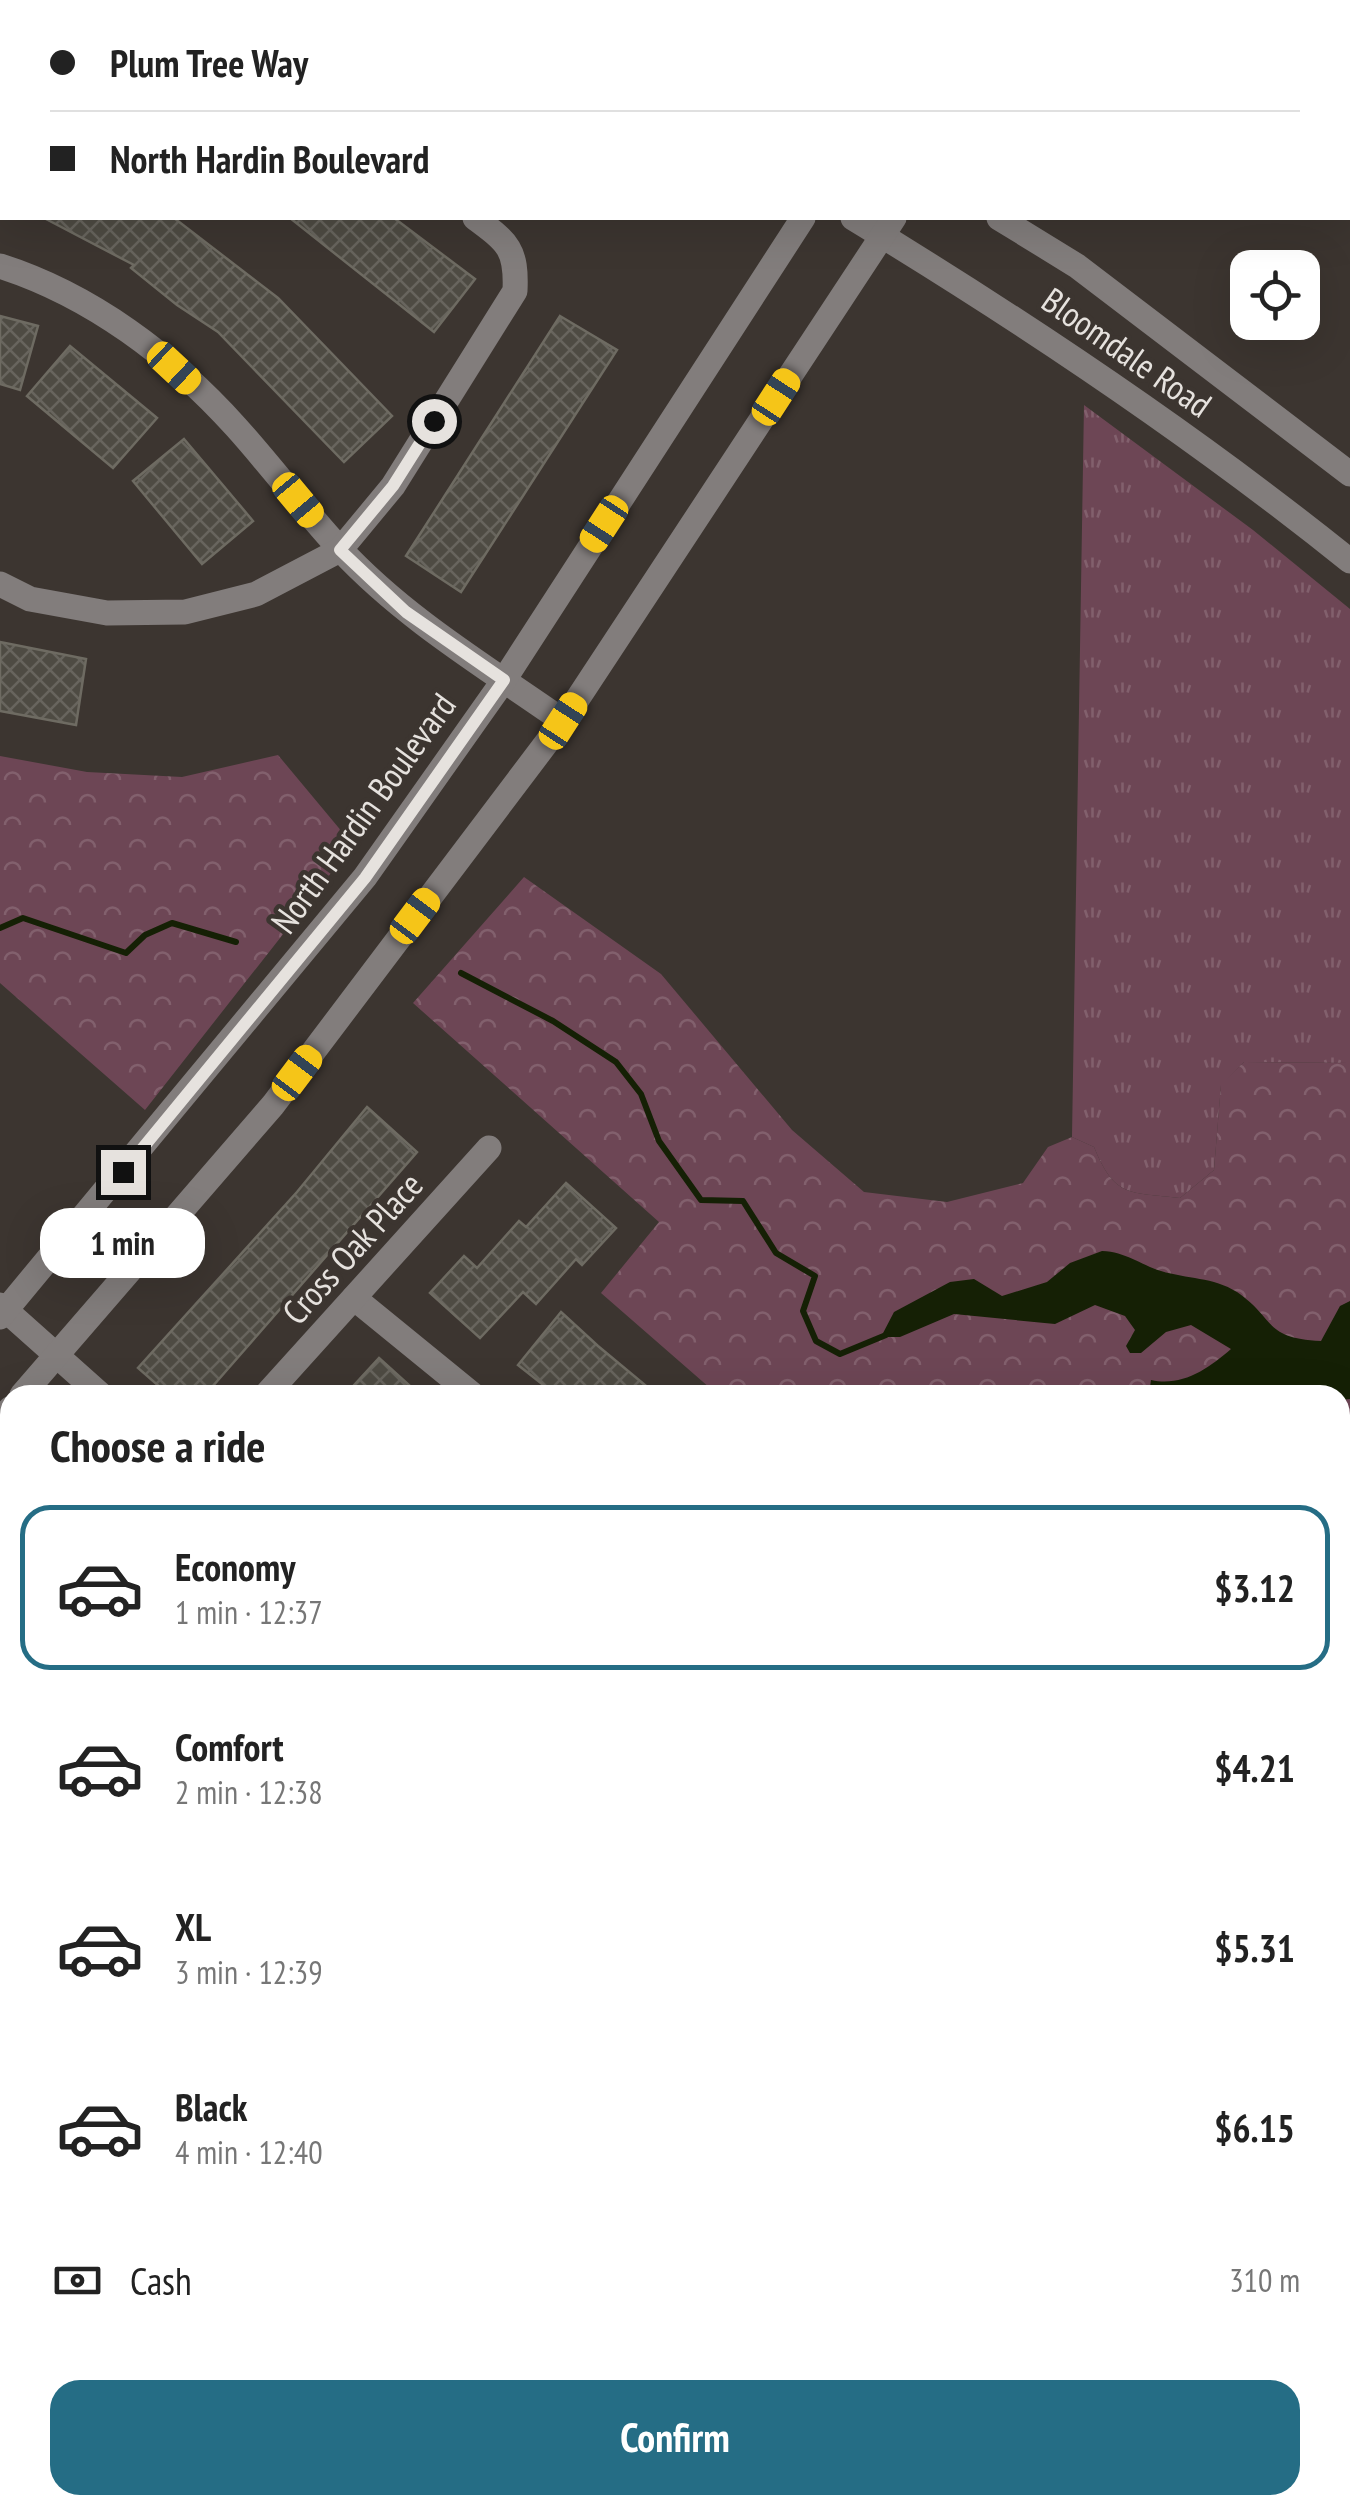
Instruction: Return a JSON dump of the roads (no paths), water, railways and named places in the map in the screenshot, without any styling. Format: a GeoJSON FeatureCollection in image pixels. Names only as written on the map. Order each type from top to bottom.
{"type":"FeatureCollection","features":[{"type":"Feature","properties":{"kind":"street"},"geometry":{"type":"LineString","coordinates":[[0,584],[30,599],[106,613],[185,612],[256,594],[340,550],[393,486],[515,291],[516,267],[509,244],[478,220]]}},
{"type":"Feature","properties":{"kind":"street","name":"North Hardin Boulevard"},"geometry":{"type":"LineString","coordinates":[[2,1311],[365,878],[504,680],[802,220]]}},
{"type":"Feature","properties":{"kind":"street","name":"Bloomdale Road"},"geometry":{"type":"LineString","coordinates":[[862,220],[888,226],[1033,327],[1236,469],[1350,560]]}},
{"type":"Feature","properties":{"kind":"street","name":"Bloomdale Road"},"geometry":{"type":"LineString","coordinates":[[1002,220],[1077,266],[1350,474]]}},
{"type":"Feature","properties":{"kind":"street"},"geometry":{"type":"LineString","coordinates":[[30,1385],[273,1105],[563,721],[888,226]]}},
{"type":"Feature","properties":{"kind":"street"},"geometry":{"type":"LineString","coordinates":[[0,266],[44,280],[96,308],[174,368],[234,425],[340,550],[406,612],[563,721]]}},
{"type":"Feature","properties":{"kind":"street","name":"Cross Oak Place"},"geometry":{"type":"LineString","coordinates":[[275,1385],[490,1148]]}},
{"type":"Feature","properties":{"kind":"street"},"geometry":{"type":"LineString","coordinates":[[354,1298],[462,1385]]}},
{"type":"Feature","properties":{"kind":"street"},"geometry":{"type":"LineString","coordinates":[[2,1311],[89,1385]]}},
{"type":"Feature","properties":{"kind":"waterway"},"geometry":{"type":"LineString","coordinates":[[0,928],[23,918],[126,953],[145,935],[172,923],[236,942]]}},
{"type":"Feature","properties":{"kind":"waterway"},"geometry":{"type":"LineString","coordinates":[[461,973],[553,1021],[616,1062],[641,1094],[659,1141],[701,1200],[743,1201],[776,1253],[815,1276],[803,1311],[816,1341],[840,1354],[886,1335]]}}]}
